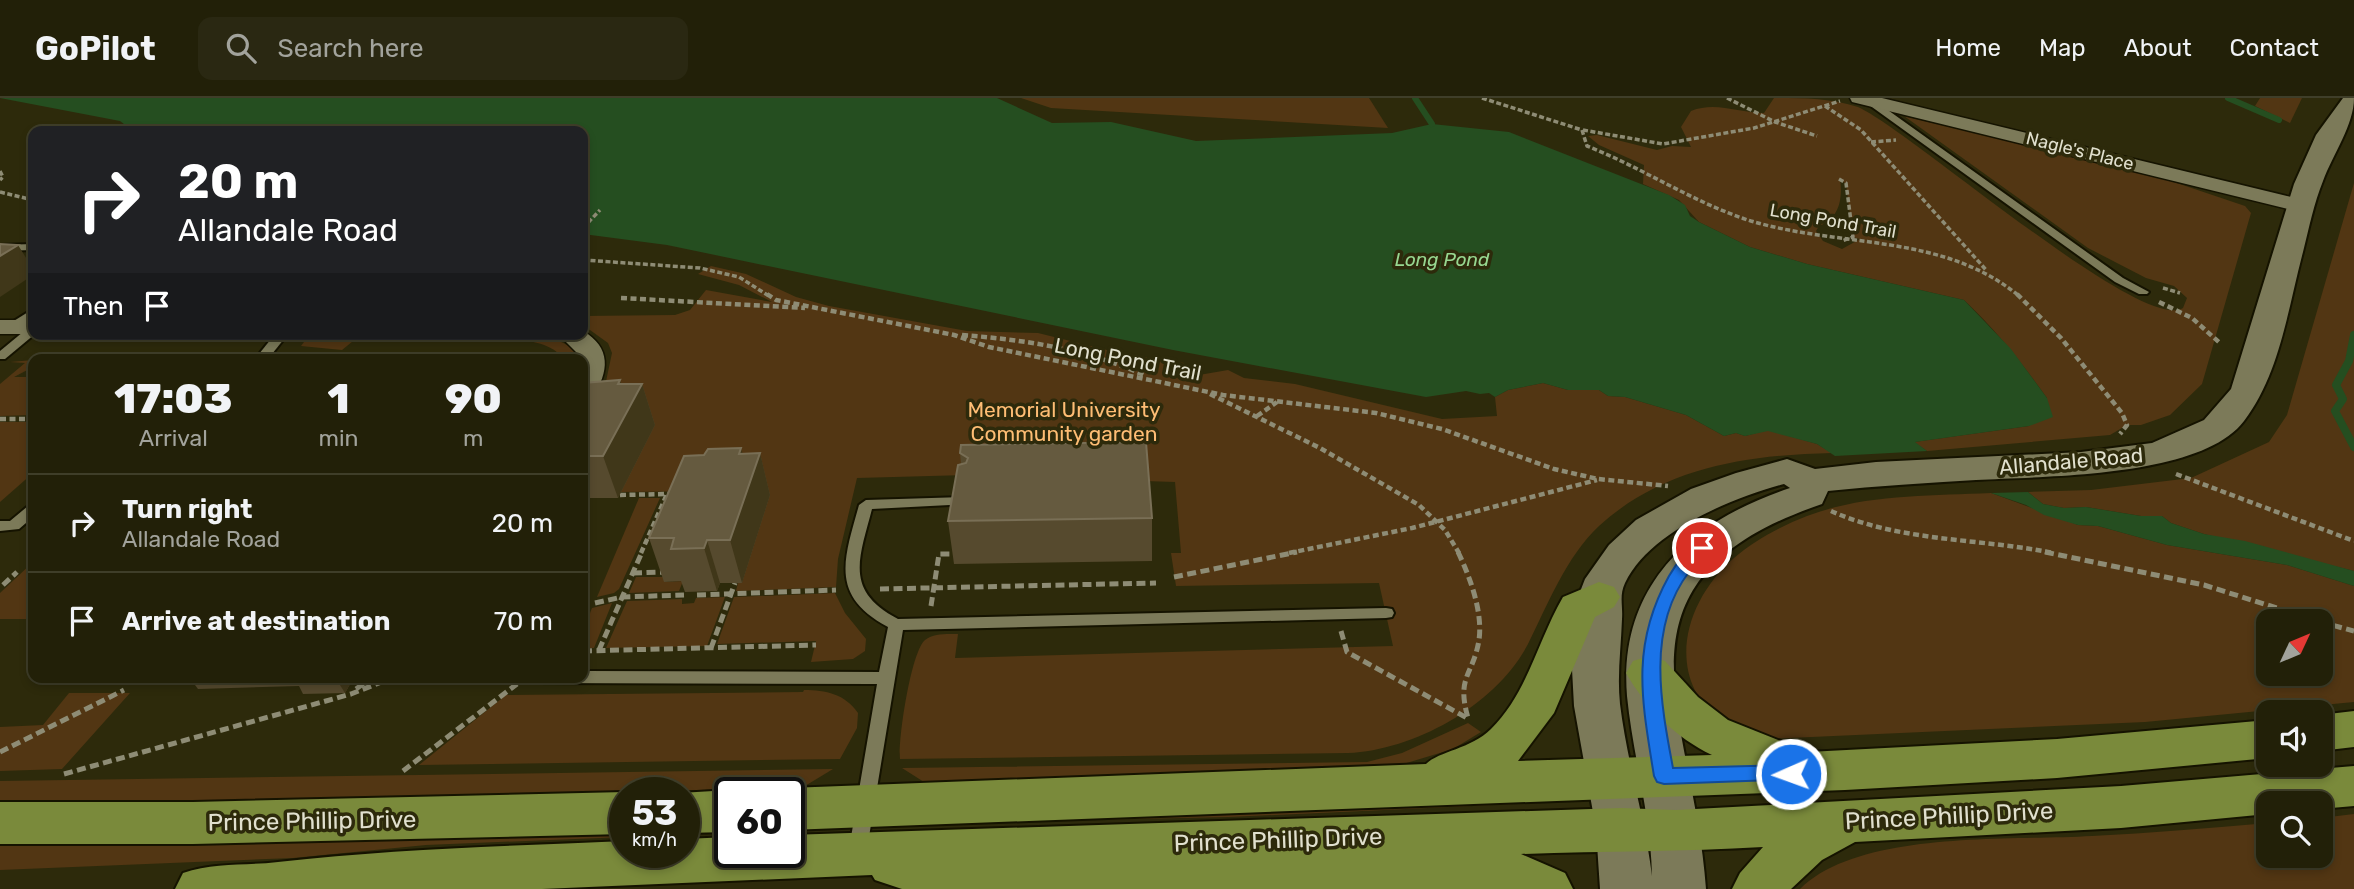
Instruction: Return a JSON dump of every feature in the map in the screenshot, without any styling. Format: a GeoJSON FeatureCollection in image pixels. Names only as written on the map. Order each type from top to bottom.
{"type":"FeatureCollection","features":[{"type":"Feature","properties":{"kind":"main road","name":"Allandale Road"},"geometry":{"type":"LineString","coordinates":[[1627,889],[1621,829],[1597,706],[1595,669],[1601,616],[1600,597],[1606,579],[1623,555],[1650,529],[1678,512],[1727,489],[1787,471],[1818,494],[1876,474],[2081,463],[2152,454],[2179,447],[2217,428],[2230,416],[2248,389],[2300,206],[2322,149],[2354,101]]}},
{"type":"Feature","properties":{"kind":"main road"},"geometry":{"type":"LineString","coordinates":[[1679,889],[1676,831],[1664,776],[1649,673],[1655,624],[1681,569],[1702,548],[1728,529],[1788,500],[1818,494]]}},
{"type":"Feature","properties":{"kind":"main road"},"geometry":{"type":"LineString","coordinates":[[1419,784],[1486,760],[1508,742],[1531,713],[1578,608],[1600,597]]}},
{"type":"Feature","properties":{"kind":"main road"},"geometry":{"type":"LineString","coordinates":[[1649,673],[1681,712],[1700,728],[1741,748],[1816,773]]}},
{"type":"Feature","properties":{"kind":"main road"},"geometry":{"type":"LineString","coordinates":[[2333,731],[2354,729]]}},
{"type":"Feature","properties":{"kind":"main road","name":"Prince Phillip Drive"},"geometry":{"type":"LineString","coordinates":[[202,889],[270,886],[383,873],[1419,784],[1816,773],[1973,764],[2256,740]]}},
{"type":"Feature","properties":{"kind":"main road","name":"Prince Phillip Drive"},"geometry":{"type":"LineString","coordinates":[[805,814],[860,831],[1676,831],[2121,807],[2354,786]]}},
{"type":"Feature","properties":{"kind":"main road","name":"Prince Phillip Drive"},"geometry":{"type":"LineString","coordinates":[[0,823],[207,823],[609,813]]}},
{"type":"Feature","properties":{"kind":"main road"},"geometry":{"type":"LineString","coordinates":[[1759,889],[1797,849],[1815,836],[1852,821]]}},
{"type":"Feature","properties":{"kind":"main road"},"geometry":{"type":"LineString","coordinates":[[860,831],[941,878],[1055,883],[1466,867],[1516,874],[1546,889]]}},
{"type":"Feature","properties":{"kind":"street","name":"Nagle's Place"},"geometry":{"type":"LineString","coordinates":[[1859,98],[2300,206]]}},
{"type":"Feature","properties":{"kind":"street"},"geometry":{"type":"LineString","coordinates":[[578,340],[594,356],[595,365],[588,380]]}},
{"type":"Feature","properties":{"kind":"lane"},"geometry":{"type":"LineString","coordinates":[[1859,98],[2119,280],[2143,292]]}},
{"type":"Feature","properties":{"kind":"lane"},"geometry":{"type":"LineString","coordinates":[[0,248],[28,247]]}},
{"type":"Feature","properties":{"kind":"lane"},"geometry":{"type":"LineString","coordinates":[[1,356],[23,324]]}},
{"type":"Feature","properties":{"kind":"lane"},"geometry":{"type":"LineString","coordinates":[[265,354],[277,340]]}},
{"type":"Feature","properties":{"kind":"lane"},"geometry":{"type":"LineString","coordinates":[[964,501],[866,505],[858,541],[854,589],[865,608],[896,625],[1386,613]]}},
{"type":"Feature","properties":{"kind":"lane"},"geometry":{"type":"LineString","coordinates":[[7,526],[28,512]]}},
{"type":"Feature","properties":{"kind":"lane"},"geometry":{"type":"LineString","coordinates":[[860,831],[896,625]]}},
{"type":"Feature","properties":{"kind":"lane"},"geometry":{"type":"LineString","coordinates":[[588,678],[886,678]]}},
{"type":"Feature","properties":{"kind":"path","name":"Long Pond Trail"},"geometry":{"type":"LineString","coordinates":[[1482,98],[1582,130],[1587,146],[1620,158],[1728,213],[1773,228],[1853,237],[1964,263],[1990,275],[2021,295],[2122,413],[2127,425],[2118,437]]}},
{"type":"Feature","properties":{"kind":"path"},"geometry":{"type":"LineString","coordinates":[[1727,98],[1774,122],[1817,136]]}},
{"type":"Feature","properties":{"kind":"path"},"geometry":{"type":"LineString","coordinates":[[1582,130],[1663,144],[1703,139],[1859,98]]}},
{"type":"Feature","properties":{"kind":"path"},"geometry":{"type":"LineString","coordinates":[[1825,106],[1861,130],[1990,275]]}},
{"type":"Feature","properties":{"kind":"path"},"geometry":{"type":"LineString","coordinates":[[0,171],[0,180]]}},
{"type":"Feature","properties":{"kind":"path"},"geometry":{"type":"LineString","coordinates":[[1839,179],[1846,183],[1853,237],[1842,241]]}},
{"type":"Feature","properties":{"kind":"path"},"geometry":{"type":"LineString","coordinates":[[0,192],[28,199]]}},
{"type":"Feature","properties":{"kind":"path"},"geometry":{"type":"LineString","coordinates":[[588,223],[600,210]]}},
{"type":"Feature","properties":{"kind":"path","name":"Long Pond Trail"},"geometry":{"type":"LineString","coordinates":[[588,260],[700,268],[739,277],[776,300],[954,335],[989,347],[1199,389],[1376,413],[1442,429],[1554,469],[1598,479],[1669,486]]}},
{"type":"Feature","properties":{"kind":"path"},"geometry":{"type":"LineString","coordinates":[[2157,286],[2180,293]]}},
{"type":"Feature","properties":{"kind":"path"},"geometry":{"type":"LineString","coordinates":[[2143,292],[2192,318],[2221,344]]}},
{"type":"Feature","properties":{"kind":"path"},"geometry":{"type":"LineString","coordinates":[[621,298],[819,309]]}},
{"type":"Feature","properties":{"kind":"path"},"geometry":{"type":"LineString","coordinates":[[954,335],[1037,341],[1082,350],[1153,380]]}},
{"type":"Feature","properties":{"kind":"path"},"geometry":{"type":"LineString","coordinates":[[1199,389],[1354,466],[1439,522],[1465,568],[1480,629],[1476,649],[1463,675],[1462,702],[1468,718],[1347,652],[1337,614]]}},
{"type":"Feature","properties":{"kind":"path"},"geometry":{"type":"LineString","coordinates":[[1257,416],[1278,401]]}},
{"type":"Feature","properties":{"kind":"path"},"geometry":{"type":"LineString","coordinates":[[0,419],[28,419]]}},
{"type":"Feature","properties":{"kind":"path"},"geometry":{"type":"LineString","coordinates":[[2176,474],[2354,541]]}},
{"type":"Feature","properties":{"kind":"path"},"geometry":{"type":"LineString","coordinates":[[1174,578],[1439,522],[1598,479]]}},
{"type":"Feature","properties":{"kind":"path"},"geometry":{"type":"LineString","coordinates":[[598,651],[667,494]]}},
{"type":"Feature","properties":{"kind":"path"},"geometry":{"type":"LineString","coordinates":[[620,495],[680,494]]}},
{"type":"Feature","properties":{"kind":"path"},"geometry":{"type":"LineString","coordinates":[[1818,494],[1860,524],[1899,532],[2032,549],[2204,585],[2279,609]]}},
{"type":"Feature","properties":{"kind":"path"},"geometry":{"type":"LineString","coordinates":[[928,624],[940,554],[956,554]]}},
{"type":"Feature","properties":{"kind":"path"},"geometry":{"type":"LineString","coordinates":[[3,585],[17,572]]}},
{"type":"Feature","properties":{"kind":"path"},"geometry":{"type":"LineString","coordinates":[[633,573],[668,572]]}},
{"type":"Feature","properties":{"kind":"path"},"geometry":{"type":"LineString","coordinates":[[711,648],[735,583]]}},
{"type":"Feature","properties":{"kind":"path"},"geometry":{"type":"LineString","coordinates":[[872,589],[1156,583]]}},
{"type":"Feature","properties":{"kind":"path"},"geometry":{"type":"LineString","coordinates":[[697,595],[836,590]]}},
{"type":"Feature","properties":{"kind":"path"},"geometry":{"type":"LineString","coordinates":[[594,603],[622,597],[684,595]]}},
{"type":"Feature","properties":{"kind":"path"},"geometry":{"type":"LineString","coordinates":[[2333,626],[2354,631]]}},
{"type":"Feature","properties":{"kind":"path"},"geometry":{"type":"LineString","coordinates":[[588,651],[816,645]]}},
{"type":"Feature","properties":{"kind":"path"},"geometry":{"type":"LineString","coordinates":[[351,694],[365,683]]}},
{"type":"Feature","properties":{"kind":"path"},"geometry":{"type":"LineString","coordinates":[[64,774],[351,694],[379,683]]}},
{"type":"Feature","properties":{"kind":"path"},"geometry":{"type":"LineString","coordinates":[[403,771],[510,687],[521,683]]}},
{"type":"Feature","properties":{"kind":"path"},"geometry":{"type":"LineString","coordinates":[[0,752],[124,690]]}},
{"type":"Feature","properties":{"kind":"green space"},"geometry":{"type":"Polygon","coordinates":[[[1021,98],[1369,98],[1388,128],[1051,108],[1021,98]]]}},
{"type":"Feature","properties":{"kind":"green space"},"geometry":{"type":"Polygon","coordinates":[[[1774,98],[1827,100],[1858,107],[1925,152],[2076,262],[2122,291],[2159,308],[2183,308],[2187,298],[2174,286],[2146,278],[2088,248],[1904,116],[2156,176],[2245,206],[2251,213],[2202,384],[2170,415],[2141,425],[2127,425],[2110,435],[1927,451],[1914,442],[2029,426],[2047,398],[2008,347],[1964,300],[1807,264],[1750,247],[1699,222],[1679,200],[1643,184],[1644,165],[1599,145],[1588,136],[1597,135],[1657,150],[1672,146],[1691,147],[1681,127],[1691,111],[1718,107],[1764,113],[1774,98]],[[1840,179],[1838,207],[1831,219],[1816,231],[1823,241],[1842,249],[1860,239],[1853,237],[1846,184],[1840,179]]]}},
{"type":"Feature","properties":{"kind":"green space"},"geometry":{"type":"Polygon","coordinates":[[[2260,98],[2302,98],[2290,123],[2255,106],[2260,98]]]}},
{"type":"Feature","properties":{"kind":"green space"},"geometry":{"type":"Polygon","coordinates":[[[2354,183],[2354,571],[2204,534],[2171,523],[2162,516],[2141,516],[2086,507],[2064,508],[2043,504],[2028,492],[2091,490],[2191,478],[2269,442],[2287,415],[2354,183]]]}},
{"type":"Feature","properties":{"kind":"green space","name":"Memorial University Community garden"},"geometry":{"type":"Polygon","coordinates":[[[711,266],[746,274],[796,297],[829,306],[967,331],[1038,333],[1119,353],[1184,363],[1190,372],[1199,375],[1228,370],[1244,378],[1295,384],[1442,419],[1497,416],[1495,397],[1508,390],[1543,383],[1568,390],[1599,390],[1608,396],[1625,397],[1686,415],[1724,436],[1736,433],[1745,436],[1768,430],[1817,444],[1832,453],[1769,457],[1708,468],[1651,490],[1624,506],[1587,538],[1567,566],[1528,644],[1514,666],[1496,686],[1475,705],[1451,720],[1400,743],[1348,753],[900,759],[903,716],[910,678],[920,648],[925,640],[932,636],[958,634],[955,658],[1393,646],[1379,583],[1176,586],[1171,553],[1181,553],[1175,482],[967,475],[857,478],[838,559],[836,587],[736,591],[738,583],[742,582],[720,491],[621,492],[605,386],[612,353],[608,343],[588,329],[588,316],[675,315],[690,310],[706,290],[772,302],[739,285],[698,274],[711,266]]]}},
{"type":"Feature","properties":{"kind":"green space"},"geometry":{"type":"Polygon","coordinates":[[[306,340],[354,340],[342,350],[301,346],[306,340]]]}},
{"type":"Feature","properties":{"kind":"green space"},"geometry":{"type":"Polygon","coordinates":[[[523,340],[557,340],[578,354],[557,354],[552,348],[523,340]]]}},
{"type":"Feature","properties":{"kind":"green space"},"geometry":{"type":"Polygon","coordinates":[[[28,360],[28,370],[14,377],[28,377],[28,415],[0,416],[0,384],[25,363],[10,362],[28,360]]]}},
{"type":"Feature","properties":{"kind":"green space"},"geometry":{"type":"Polygon","coordinates":[[[0,422],[28,422],[28,477],[0,502],[0,422]]]}},
{"type":"Feature","properties":{"kind":"green space"},"geometry":{"type":"Polygon","coordinates":[[[1991,493],[2078,525],[2098,526],[2167,545],[2287,565],[2354,586],[2354,702],[2333,704],[2333,700],[2256,700],[2256,711],[2145,722],[1767,739],[1738,731],[1722,723],[1704,705],[1692,684],[1687,663],[1687,640],[1692,618],[1702,596],[1716,576],[1759,539],[1807,516],[1874,500],[1991,493]]]}},
{"type":"Feature","properties":{"kind":"green space"},"geometry":{"type":"Polygon","coordinates":[[[639,498],[660,498],[619,589],[597,597],[639,498]]]}},
{"type":"Feature","properties":{"kind":"green space"},"geometry":{"type":"Polygon","coordinates":[[[28,567],[28,619],[0,619],[0,593],[28,567]]]}},
{"type":"Feature","properties":{"kind":"green space"},"geometry":{"type":"Polygon","coordinates":[[[636,577],[666,577],[665,582],[683,581],[679,591],[629,593],[636,577]]]}},
{"type":"Feature","properties":{"kind":"green space"},"geometry":{"type":"Polygon","coordinates":[[[835,593],[845,613],[866,639],[865,651],[853,659],[811,662],[816,641],[717,644],[734,597],[835,593]]]}},
{"type":"Feature","properties":{"kind":"green space"},"geometry":{"type":"Polygon","coordinates":[[[725,597],[707,646],[606,648],[627,601],[682,599],[682,604],[694,603],[696,598],[725,597]]]}},
{"type":"Feature","properties":{"kind":"green space"},"geometry":{"type":"Polygon","coordinates":[[[612,603],[594,648],[588,648],[588,618],[592,608],[612,603]]]}},
{"type":"Feature","properties":{"kind":"green space"},"geometry":{"type":"Polygon","coordinates":[[[804,690],[834,694],[847,701],[858,713],[857,728],[840,759],[419,765],[506,695],[804,690]]]}},
{"type":"Feature","properties":{"kind":"green space"},"geometry":{"type":"Polygon","coordinates":[[[69,693],[130,693],[62,769],[0,771],[0,727],[43,725],[69,693]]]}},
{"type":"Feature","properties":{"kind":"green space"},"geometry":{"type":"Polygon","coordinates":[[[1468,723],[1481,732],[1453,749],[1400,765],[941,782],[924,782],[902,768],[1367,762],[1402,753],[1468,723]]]}},
{"type":"Feature","properties":{"kind":"green space"},"geometry":{"type":"Polygon","coordinates":[[[833,769],[805,786],[805,777],[714,777],[714,790],[700,790],[700,777],[609,777],[609,792],[231,801],[0,802],[0,781],[833,769]]]}},
{"type":"Feature","properties":{"kind":"green space"},"geometry":{"type":"Polygon","coordinates":[[[1567,799],[1562,802],[1229,817],[942,823],[1567,799]]]}},
{"type":"Feature","properties":{"kind":"green space"},"geometry":{"type":"Polygon","coordinates":[[[2354,814],[2354,889],[1800,889],[1826,870],[1859,857],[1938,842],[2114,835],[2256,824],[2256,868],[2333,868],[2333,817],[2354,814]]]}},
{"type":"Feature","properties":{"kind":"green space"},"geometry":{"type":"Polygon","coordinates":[[[609,830],[609,838],[426,845],[293,858],[0,870],[0,843],[609,830]]]}},
{"type":"Feature","properties":{"kind":"water","name":"Long Pond"},"geometry":{"type":"Polygon","coordinates":[[[0,98],[997,98],[1052,123],[1111,122],[1196,141],[1392,133],[1432,124],[1509,132],[1669,195],[1685,205],[1690,216],[1699,222],[1750,247],[1807,264],[1964,300],[2011,349],[2047,398],[2053,417],[2029,426],[1915,442],[1927,451],[1835,456],[1817,444],[1768,431],[1745,436],[1736,433],[1724,436],[1686,415],[1625,397],[1608,396],[1599,390],[1568,390],[1543,383],[1508,390],[1495,397],[1489,393],[1466,391],[1426,397],[1173,350],[667,245],[588,235],[588,126],[126,126],[120,121],[0,98]]]}},
{"type":"Feature","properties":{"kind":"water"},"geometry":{"type":"Polygon","coordinates":[[[2028,492],[2043,504],[2064,508],[2086,507],[2141,516],[2162,516],[2171,523],[2204,534],[2245,541],[2354,571],[2354,586],[2287,565],[2167,545],[2098,526],[2078,525],[2044,515],[2026,505],[1991,493],[2028,492]]]}},
{"type":"Feature","properties":{"kind":"building"},"geometry":{"type":"Polygon","coordinates":[[[0,244],[18,245],[0,256],[0,244]]]}},
{"type":"Feature","properties":{"kind":"building"},"geometry":{"type":"Polygon","coordinates":[[[620,380],[618,384],[642,384],[603,456],[588,456],[588,383],[620,380]]]}},
{"type":"Feature","properties":{"kind":"building"},"geometry":{"type":"Polygon","coordinates":[[[1146,442],[1152,518],[948,521],[958,465],[966,463],[968,458],[960,453],[961,445],[1146,442]]]}},
{"type":"Feature","properties":{"kind":"building"},"geometry":{"type":"Polygon","coordinates":[[[741,448],[739,454],[760,453],[730,540],[707,540],[704,548],[671,549],[674,538],[649,538],[684,456],[704,455],[708,449],[741,448]]]}},
{"type":"Feature","properties":{"kind":"waterway"},"geometry":{"type":"LineString","coordinates":[[1415,98],[1432,124]]}},
{"type":"Feature","properties":{"kind":"waterway"},"geometry":{"type":"LineString","coordinates":[[2228,98],[2279,120]]}},
{"type":"Feature","properties":{"kind":"waterway"},"geometry":{"type":"LineString","coordinates":[[2354,335],[2349,361],[2336,385],[2343,399],[2335,411],[2354,447]]}},
{"type":"Feature","properties":{"kind":"route"},"geometry":{"type":"LineString","coordinates":[[1702,548],[1681,569],[1655,624],[1649,673],[1658,750],[1664,776],[1791,774]]}}]}
